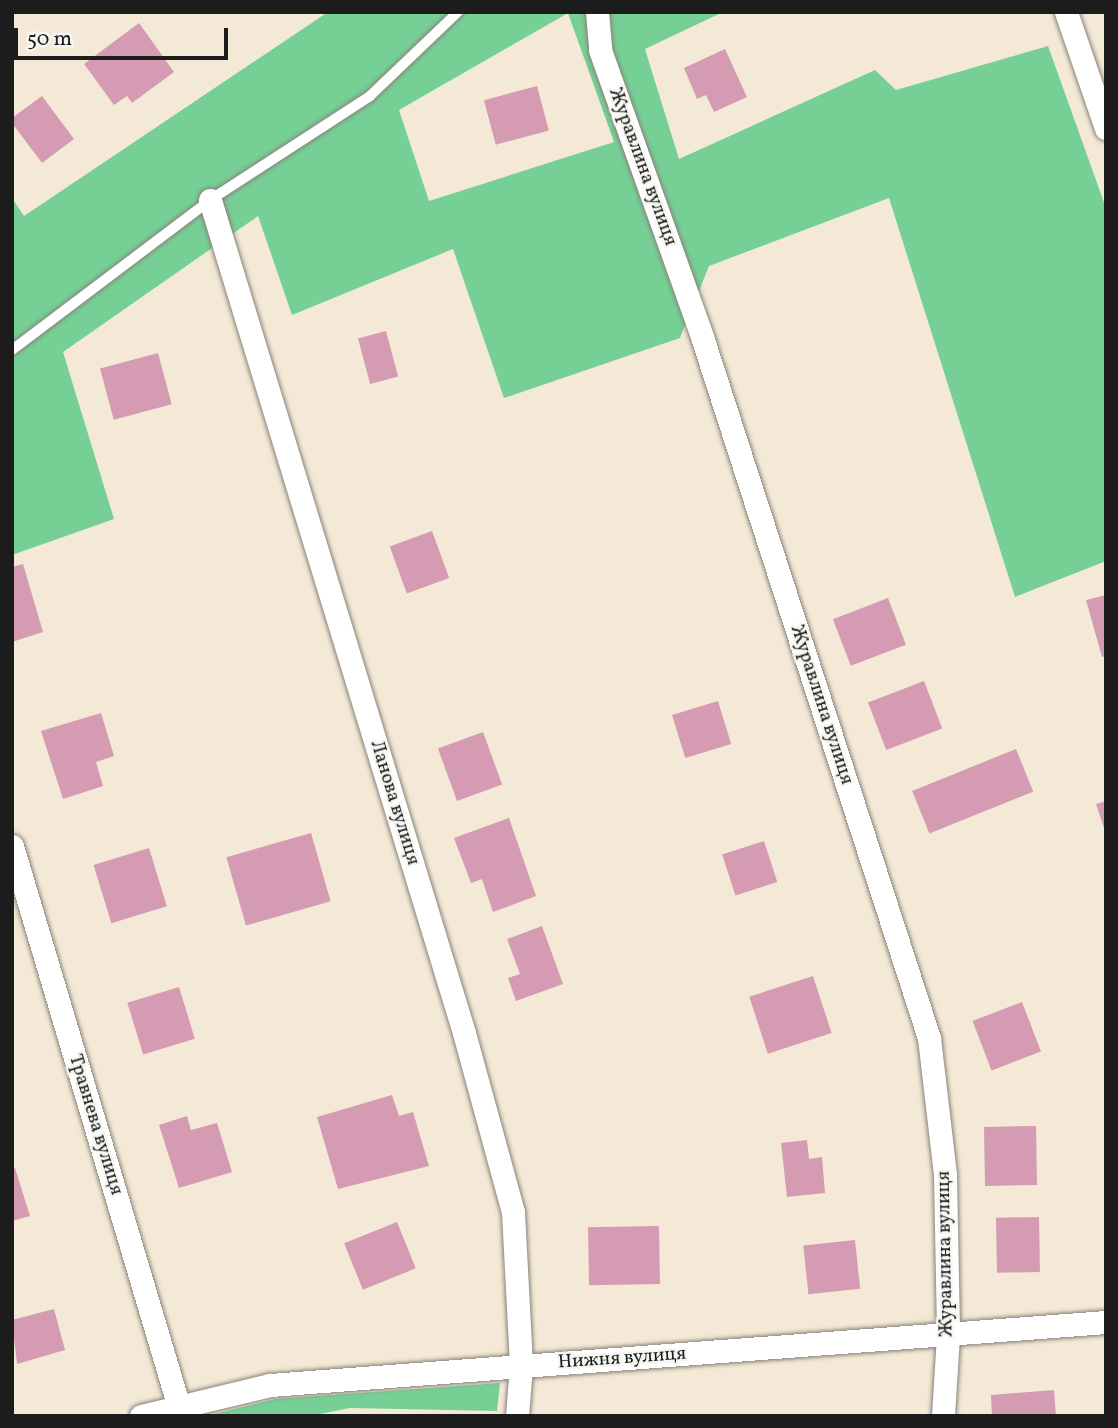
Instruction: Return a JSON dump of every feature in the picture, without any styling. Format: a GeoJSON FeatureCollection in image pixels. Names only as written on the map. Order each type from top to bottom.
{"type":"FeatureCollection","features":[{"type":"Feature","properties":{"kind":"street","name":"Журавлина вулиця"},"geometry":{"type":"LineString","coordinates":[[597,12],[600,50],[703,340],[929,1038],[946,1174],[948,1336],[943,1416]]}},
{"type":"Feature","properties":{"kind":"street"},"geometry":{"type":"LineString","coordinates":[[1066,12],[1106,128]]}},
{"type":"Feature","properties":{"kind":"street","name":"Ланова вулиця"},"geometry":{"type":"LineString","coordinates":[[210,200],[464,1033],[509,1199],[521,1366],[517,1416]]}},
{"type":"Feature","properties":{"kind":"street","name":"Травнева вулиця"},"geometry":{"type":"LineString","coordinates":[[12,846],[178,1404]]}},
{"type":"Feature","properties":{"kind":"street","name":"Нижня вулиця"},"geometry":{"type":"LineString","coordinates":[[143,1415],[178,1404],[270,1385],[1106,1322]]}},
{"type":"Feature","properties":{"kind":"lane"},"geometry":{"type":"LineString","coordinates":[[12,350],[210,200],[370,96],[458,12]]}},
{"type":"Feature","properties":{"kind":"green space"},"geometry":{"type":"Polygon","coordinates":[[[328,12],[723,12],[645,49],[679,159],[875,70],[896,90],[1048,46],[1106,208],[1106,561],[1015,597],[889,198],[709,266],[680,338],[504,398],[453,249],[292,315],[258,216],[63,352],[114,519],[12,555],[12,198],[24,216],[328,12]],[[568,13],[399,110],[429,201],[614,142],[568,13]]]}},
{"type":"Feature","properties":{"kind":"green space"},"geometry":{"type":"Polygon","coordinates":[[[500,1383],[497,1411],[350,1408],[310,1416],[207,1416],[275,1399],[500,1383]]]}},
{"type":"Feature","properties":{"kind":"building"},"geometry":{"type":"Polygon","coordinates":[[[139,23],[174,72],[132,103],[127,96],[114,105],[84,64],[139,23]]]}},
{"type":"Feature","properties":{"kind":"building"},"geometry":{"type":"Polygon","coordinates":[[[725,49],[747,97],[714,112],[706,95],[697,99],[684,68],[725,49]]]}},
{"type":"Feature","properties":{"kind":"building"},"geometry":{"type":"Polygon","coordinates":[[[537,86],[549,130],[496,145],[484,100],[537,86]]]}},
{"type":"Feature","properties":{"kind":"building"},"geometry":{"type":"Polygon","coordinates":[[[42,96],[74,139],[42,163],[12,123],[12,118],[42,96]]]}},
{"type":"Feature","properties":{"kind":"building"},"geometry":{"type":"Polygon","coordinates":[[[386,331],[398,376],[370,384],[358,339],[386,331]]]}},
{"type":"Feature","properties":{"kind":"building"},"geometry":{"type":"Polygon","coordinates":[[[158,353],[172,404],[114,420],[100,369],[158,353]]]}},
{"type":"Feature","properties":{"kind":"building"},"geometry":{"type":"Polygon","coordinates":[[[432,531],[449,578],[407,593],[390,546],[432,531]]]}},
{"type":"Feature","properties":{"kind":"building"},"geometry":{"type":"Polygon","coordinates":[[[23,564],[43,632],[12,642],[12,567],[23,564]]]}},
{"type":"Feature","properties":{"kind":"building"},"geometry":{"type":"Polygon","coordinates":[[[1106,595],[1106,656],[1102,657],[1086,600],[1106,595]]]}},
{"type":"Feature","properties":{"kind":"building"},"geometry":{"type":"Polygon","coordinates":[[[888,598],[906,645],[851,666],[833,619],[888,598]]]}},
{"type":"Feature","properties":{"kind":"building"},"geometry":{"type":"Polygon","coordinates":[[[924,681],[942,729],[886,750],[868,703],[924,681]]]}},
{"type":"Feature","properties":{"kind":"building"},"geometry":{"type":"Polygon","coordinates":[[[718,701],[731,744],[685,758],[672,715],[718,701]]]}},
{"type":"Feature","properties":{"kind":"building"},"geometry":{"type":"Polygon","coordinates":[[[101,713],[114,756],[96,762],[103,786],[63,799],[41,731],[101,713]]]}},
{"type":"Feature","properties":{"kind":"building"},"geometry":{"type":"Polygon","coordinates":[[[483,732],[502,785],[457,801],[438,748],[483,732]]]}},
{"type":"Feature","properties":{"kind":"building"},"geometry":{"type":"Polygon","coordinates":[[[1016,749],[1033,792],[929,834],[912,791],[1016,749]]]}},
{"type":"Feature","properties":{"kind":"building"},"geometry":{"type":"Polygon","coordinates":[[[1106,801],[1106,831],[1105,831],[1096,804],[1106,801]]]}},
{"type":"Feature","properties":{"kind":"building"},"geometry":{"type":"Polygon","coordinates":[[[509,818],[536,896],[493,912],[482,879],[471,883],[454,838],[509,818]]]}},
{"type":"Feature","properties":{"kind":"building"},"geometry":{"type":"Polygon","coordinates":[[[311,833],[331,901],[246,926],[226,857],[311,833]]]}},
{"type":"Feature","properties":{"kind":"building"},"geometry":{"type":"Polygon","coordinates":[[[764,841],[777,882],[735,895],[722,855],[764,841]]]}},
{"type":"Feature","properties":{"kind":"building"},"geometry":{"type":"Polygon","coordinates":[[[149,848],[167,906],[111,923],[94,865],[149,848]]]}},
{"type":"Feature","properties":{"kind":"building"},"geometry":{"type":"Polygon","coordinates":[[[542,926],[563,984],[516,1001],[508,978],[520,974],[507,939],[542,926]]]}},
{"type":"Feature","properties":{"kind":"building"},"geometry":{"type":"Polygon","coordinates":[[[813,976],[832,1033],[768,1054],[749,997],[813,976]]]}},
{"type":"Feature","properties":{"kind":"building"},"geometry":{"type":"Polygon","coordinates":[[[179,987],[195,1039],[143,1054],[127,1003],[179,987]]]}},
{"type":"Feature","properties":{"kind":"building"},"geometry":{"type":"Polygon","coordinates":[[[1022,1002],[1041,1051],[992,1070],[973,1021],[1022,1002]]]}},
{"type":"Feature","properties":{"kind":"building"},"geometry":{"type":"Polygon","coordinates":[[[392,1095],[399,1116],[413,1112],[429,1166],[338,1189],[317,1117],[392,1095]]]}},
{"type":"Feature","properties":{"kind":"building"},"geometry":{"type":"Polygon","coordinates":[[[187,1116],[191,1130],[217,1123],[232,1172],[179,1188],[159,1125],[187,1116]]]}},
{"type":"Feature","properties":{"kind":"building"},"geometry":{"type":"Polygon","coordinates":[[[1036,1126],[1037,1185],[985,1186],[984,1127],[1036,1126]]]}},
{"type":"Feature","properties":{"kind":"building"},"geometry":{"type":"Polygon","coordinates":[[[807,1140],[809,1159],[822,1157],[825,1193],[787,1197],[781,1143],[807,1140]]]}},
{"type":"Feature","properties":{"kind":"building"},"geometry":{"type":"Polygon","coordinates":[[[15,1168],[30,1216],[12,1221],[12,1169],[15,1168]]]}},
{"type":"Feature","properties":{"kind":"building"},"geometry":{"type":"Polygon","coordinates":[[[1039,1217],[1040,1272],[997,1273],[996,1218],[1039,1217]]]}},
{"type":"Feature","properties":{"kind":"building"},"geometry":{"type":"Polygon","coordinates":[[[397,1222],[416,1268],[363,1290],[344,1243],[397,1222]]]}},
{"type":"Feature","properties":{"kind":"building"},"geometry":{"type":"Polygon","coordinates":[[[659,1226],[660,1284],[589,1285],[588,1227],[659,1226]]]}},
{"type":"Feature","properties":{"kind":"building"},"geometry":{"type":"Polygon","coordinates":[[[855,1240],[860,1289],[808,1294],[803,1245],[855,1240]]]}},
{"type":"Feature","properties":{"kind":"building"},"geometry":{"type":"Polygon","coordinates":[[[54,1309],[65,1350],[17,1364],[12,1320],[54,1309]]]}},
{"type":"Feature","properties":{"kind":"building"},"geometry":{"type":"Polygon","coordinates":[[[1054,1390],[1056,1416],[992,1416],[991,1395],[1054,1390]]]}}]}
